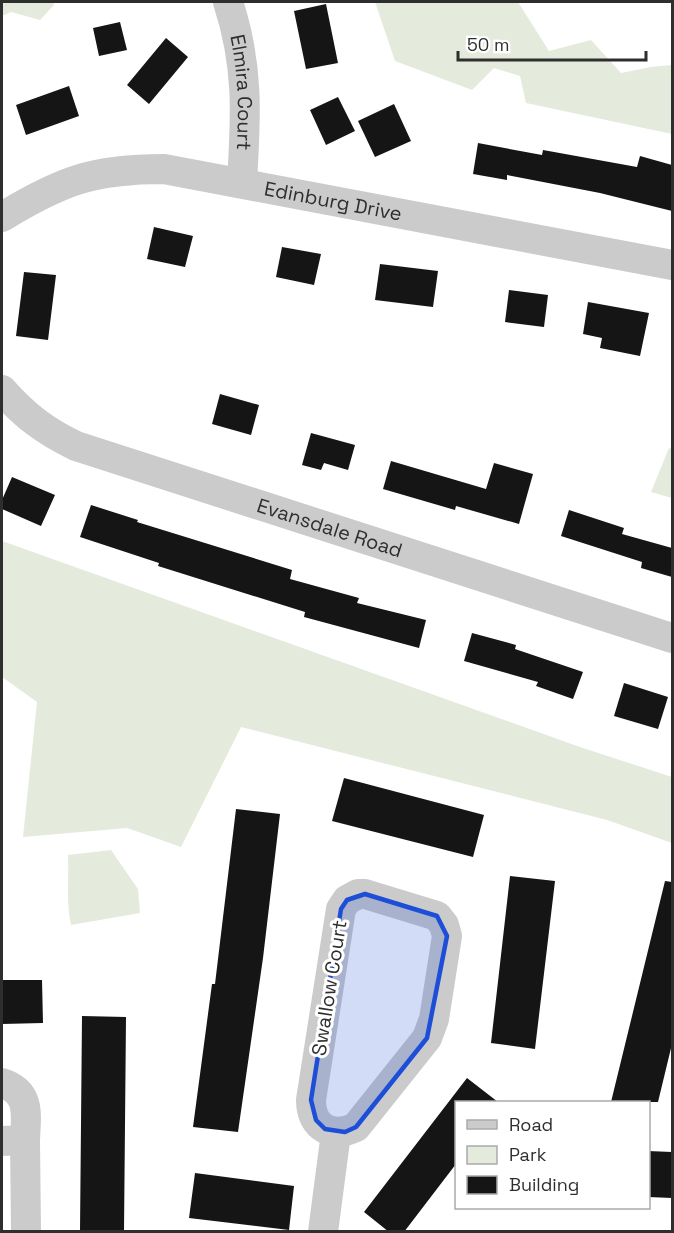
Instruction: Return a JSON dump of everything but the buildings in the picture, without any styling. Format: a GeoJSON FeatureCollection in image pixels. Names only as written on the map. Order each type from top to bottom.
{"type":"FeatureCollection","features":[{"type":"Feature","properties":{"kind":"street","name":"Elmira Court"},"geometry":{"type":"LineString","coordinates":[[228,2],[245,79],[246,108],[242,182]]}},
{"type":"Feature","properties":{"kind":"street","name":"Edinburg Drive"},"geometry":{"type":"LineString","coordinates":[[2,217],[56,186],[91,174],[127,169],[164,169],[672,265]]}},
{"type":"Feature","properties":{"kind":"street","name":"Evansdale Road"},"geometry":{"type":"LineString","coordinates":[[2,390],[21,411],[47,431],[76,446],[672,638]]}},
{"type":"Feature","properties":{"kind":"street","name":"Swallow Court"},"geometry":{"type":"LineString","coordinates":[[358,894],[365,894],[436,915],[444,925],[447,936],[434,1019],[427,1038],[356,1127],[345,1132],[336,1132],[325,1129],[316,1120],[311,1108],[311,1100],[341,909],[347,900],[358,894]]}},
{"type":"Feature","properties":{"kind":"street"},"geometry":{"type":"LineString","coordinates":[[2,1083],[19,1092],[26,1105],[13,1140],[26,1232]]}},
{"type":"Feature","properties":{"kind":"street"},"geometry":{"type":"LineString","coordinates":[[324,1232],[336,1132]]}},
{"type":"Feature","properties":{"kind":"highlighted area"},"geometry":{"type":"Polygon","coordinates":[[[365,894],[437,916],[447,936],[427,1038],[356,1127],[345,1132],[325,1129],[316,1120],[311,1100],[341,909],[347,900],[365,894]]]}},
{"type":"Feature","properties":{"kind":"green space"},"geometry":{"type":"Polygon","coordinates":[[[2,2],[53,2],[54,5],[40,20],[11,12],[2,16],[2,2]]]}},
{"type":"Feature","properties":{"kind":"green space"},"geometry":{"type":"Polygon","coordinates":[[[375,2],[518,2],[549,51],[591,40],[621,73],[672,65],[672,134],[526,103],[520,76],[494,68],[472,90],[395,61],[375,2]]]}},
{"type":"Feature","properties":{"kind":"green space"},"geometry":{"type":"Polygon","coordinates":[[[669,448],[672,449],[672,498],[651,492],[669,448]]]}},
{"type":"Feature","properties":{"kind":"green space"},"geometry":{"type":"Polygon","coordinates":[[[2,541],[580,747],[672,777],[672,843],[607,820],[241,727],[181,847],[127,828],[23,837],[37,702],[2,677],[2,541]]]}},
{"type":"Feature","properties":{"kind":"green space"},"geometry":{"type":"Polygon","coordinates":[[[111,850],[138,889],[140,913],[71,925],[68,900],[68,855],[111,850]]]}}]}
